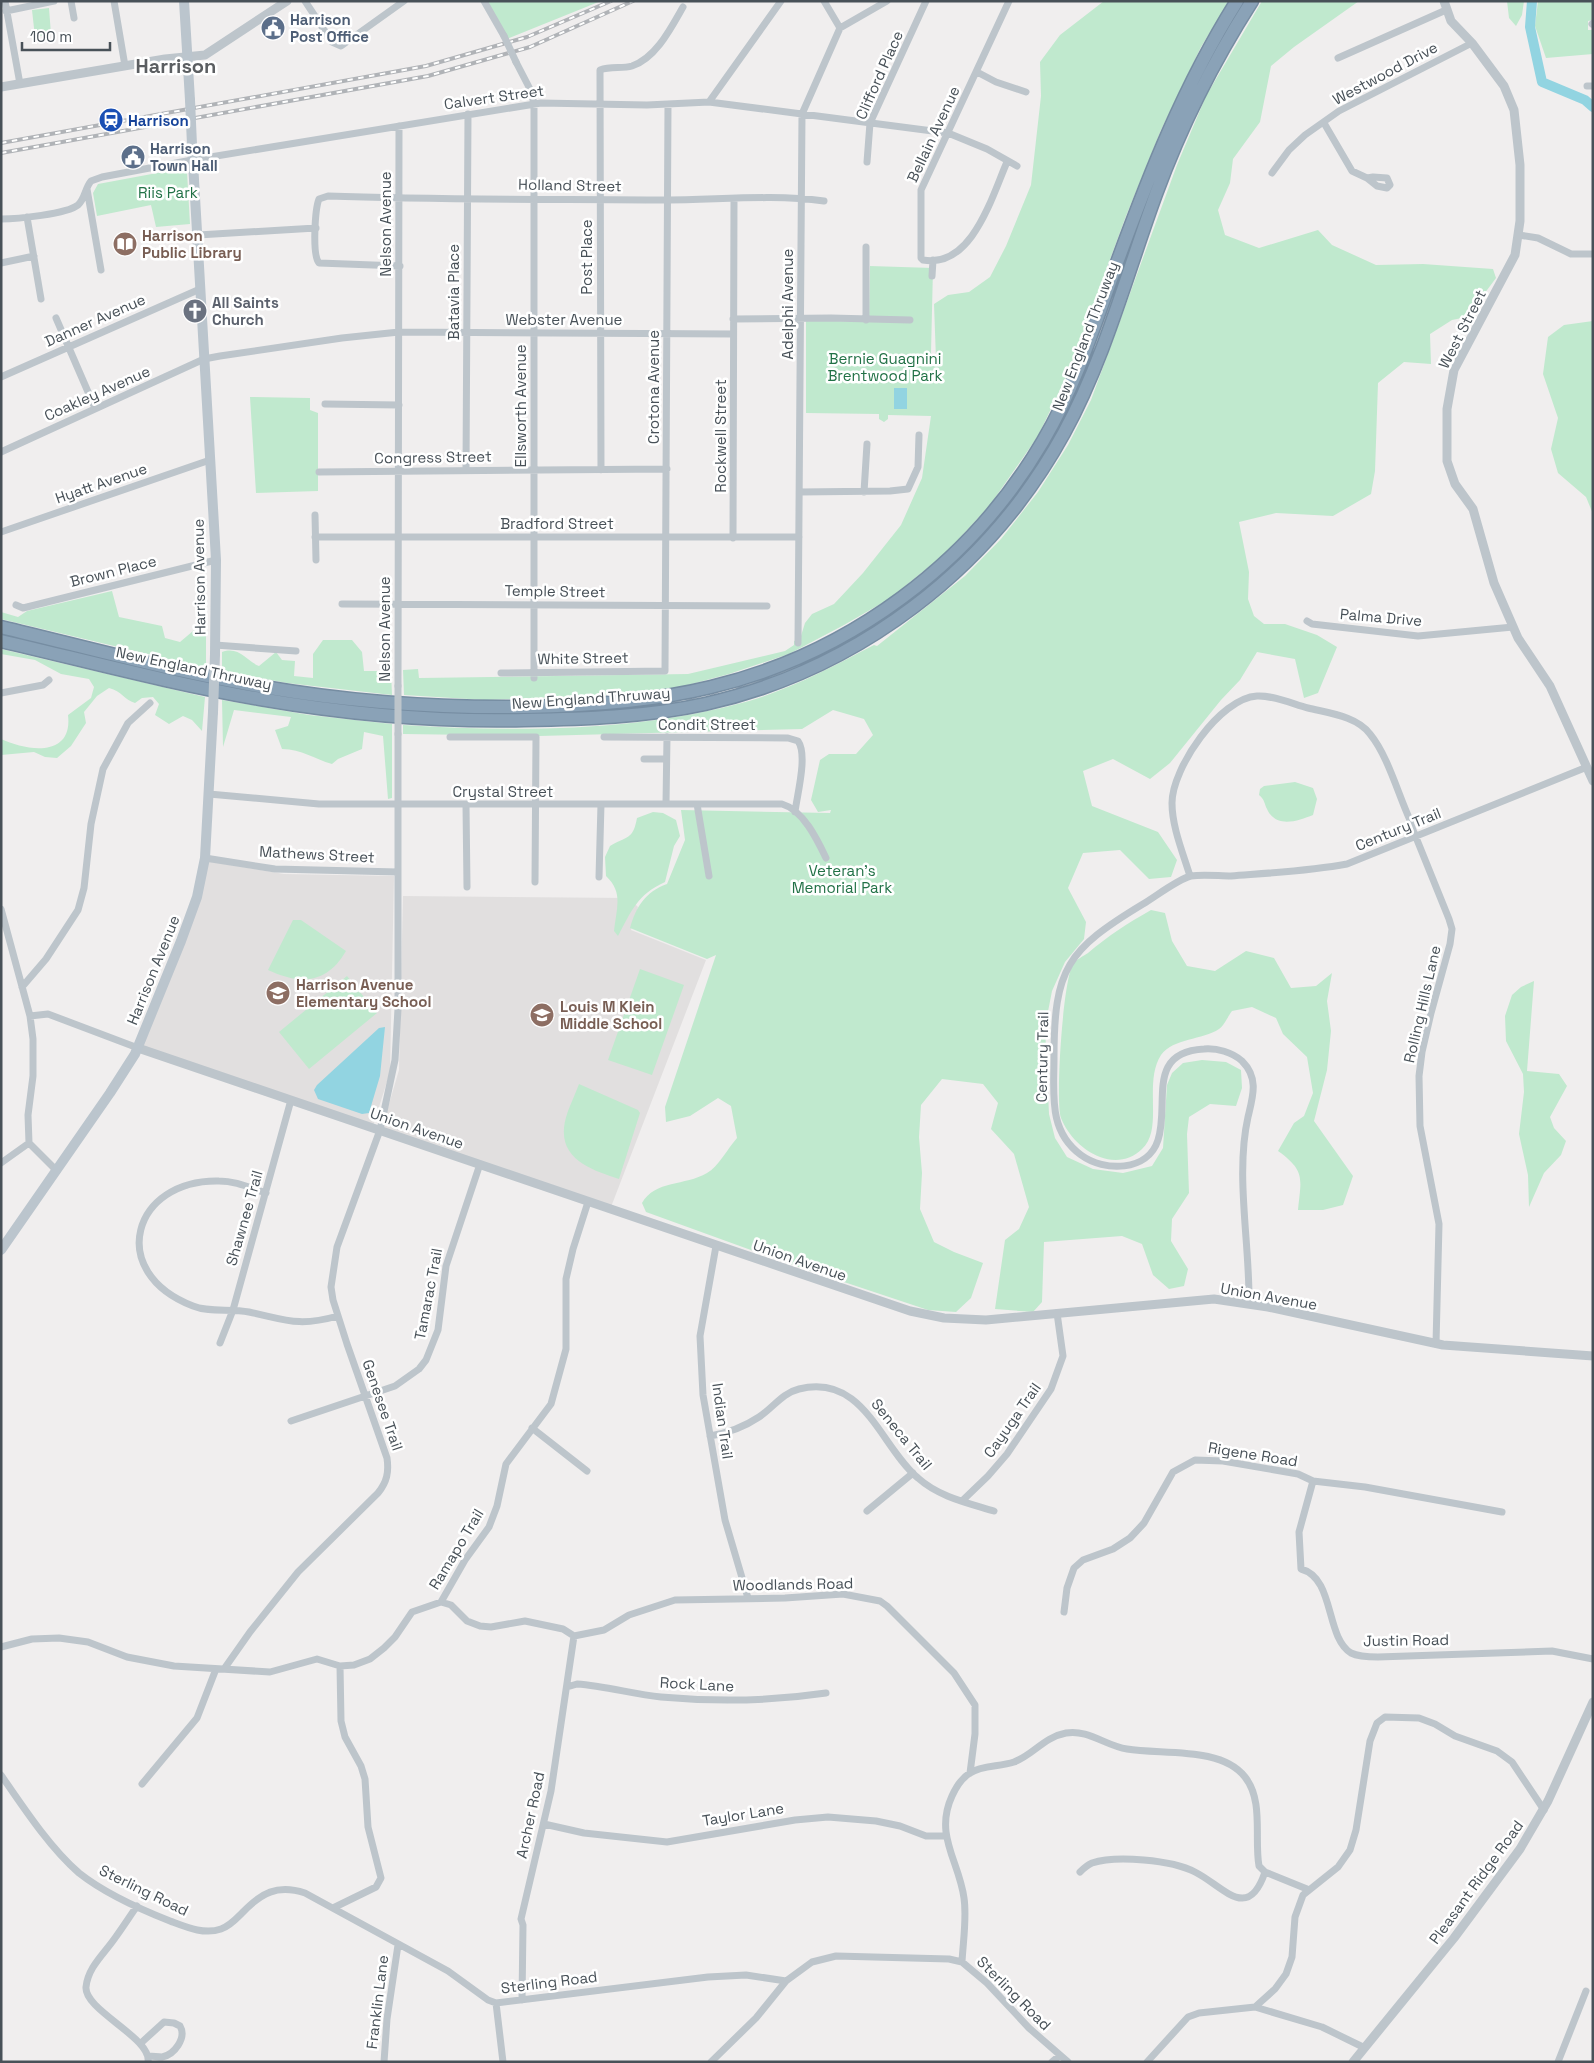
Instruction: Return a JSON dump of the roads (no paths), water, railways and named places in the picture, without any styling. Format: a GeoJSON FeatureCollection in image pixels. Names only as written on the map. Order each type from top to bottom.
{"type":"FeatureCollection","features":[{"type":"Feature","properties":{"kind":"highway","name":"New England Thruway"},"geometry":{"type":"LineString","coordinates":[[1,627],[262,687],[360,700],[460,706],[580,704],[687,693],[769,670],[828,644],[900,600],[950,558],[993,512],[1032,459],[1072,384],[1170,126],[1198,69],[1237,1]]}},
{"type":"Feature","properties":{"kind":"highway","name":"New England Thruway"},"geometry":{"type":"LineString","coordinates":[[1,641],[192,686],[262,700],[388,716],[493,720],[600,717],[684,708],[766,687],[837,656],[897,620],[958,570],[1006,520],[1043,469],[1074,414],[1091,375],[1179,136],[1216,60],[1252,1]]}},
{"type":"Feature","properties":{"kind":"main road","name":"Harrison Avenue"},"geometry":{"type":"LineString","coordinates":[[1,1250],[110,1093],[138,1048],[197,897],[205,858],[210,794],[216,560],[184,1]]}},
{"type":"Feature","properties":{"kind":"street"},"geometry":{"type":"LineString","coordinates":[[5,1],[20,84]]}},
{"type":"Feature","properties":{"kind":"street"},"geometry":{"type":"LineString","coordinates":[[6,11],[54,1]]}},
{"type":"Feature","properties":{"kind":"street"},"geometry":{"type":"LineString","coordinates":[[71,1],[74,18]]}},
{"type":"Feature","properties":{"kind":"street"},"geometry":{"type":"LineString","coordinates":[[114,1],[125,66]]}},
{"type":"Feature","properties":{"kind":"street"},"geometry":{"type":"LineString","coordinates":[[1,87],[125,66],[205,55],[287,1]]}},
{"type":"Feature","properties":{"kind":"street"},"geometry":{"type":"LineString","coordinates":[[305,1],[332,42],[341,46],[404,1]]}},
{"type":"Feature","properties":{"kind":"street","name":"Ellsworth Avenue"},"geometry":{"type":"LineString","coordinates":[[484,1],[504,36],[531,91],[534,104],[534,676]]}},
{"type":"Feature","properties":{"kind":"street"},"geometry":{"type":"LineString","coordinates":[[709,102],[781,1]]}},
{"type":"Feature","properties":{"kind":"street"},"geometry":{"type":"LineString","coordinates":[[824,1],[840,28],[887,1]]}},
{"type":"Feature","properties":{"kind":"street","name":"Clifford Place"},"geometry":{"type":"LineString","coordinates":[[867,162],[870,123],[926,1]]}},
{"type":"Feature","properties":{"kind":"street","name":"Bellain Avenue"},"geometry":{"type":"LineString","coordinates":[[933,260],[927,261],[921,258],[921,190],[1009,1]]}},
{"type":"Feature","properties":{"kind":"street"},"geometry":{"type":"LineString","coordinates":[[1338,58],[1354,53],[1445,5]]}},
{"type":"Feature","properties":{"kind":"street","name":"West Street"},"geometry":{"type":"LineString","coordinates":[[1445,5],[1451,21],[1472,43],[1504,86],[1514,110],[1520,165],[1519,235],[1515,255],[1454,370],[1447,408],[1446,440],[1450,473],[1473,508],[1494,583],[1513,627],[1531,660],[1550,686],[1593,781]]}},
{"type":"Feature","properties":{"kind":"street","name":"Post Place"},"geometry":{"type":"LineString","coordinates":[[601,470],[600,199],[602,104],[600,70],[611,66],[629,67],[642,62],[659,45],[683,7]]}},
{"type":"Feature","properties":{"kind":"street","name":"Adelphi Avenue"},"geometry":{"type":"LineString","coordinates":[[798,643],[802,114],[840,28]]}},
{"type":"Feature","properties":{"kind":"street","name":"Westwood Drive"},"geometry":{"type":"LineString","coordinates":[[1272,173],[1289,150],[1305,135],[1339,111],[1472,43]]}},
{"type":"Feature","properties":{"kind":"street"},"geometry":{"type":"LineString","coordinates":[[977,72],[996,82],[1026,92]]}},
{"type":"Feature","properties":{"kind":"street","name":"Calvert Street"},"geometry":{"type":"LineString","coordinates":[[86,189],[92,181],[102,177],[192,160],[534,104],[668,104],[709,102],[948,133],[987,149],[1017,166]]}},
{"type":"Feature","properties":{"kind":"street","name":"Crotona Avenue"},"geometry":{"type":"LineString","coordinates":[[665,671],[668,104]]}},
{"type":"Feature","properties":{"kind":"street","name":"Batavia Place"},"geometry":{"type":"LineString","coordinates":[[466,470],[468,114]]}},
{"type":"Feature","properties":{"kind":"street"},"geometry":{"type":"LineString","coordinates":[[1324,123],[1352,171],[1367,178]]}},
{"type":"Feature","properties":{"kind":"street","name":"Nelson Avenue"},"geometry":{"type":"LineString","coordinates":[[380,1130],[395,1060],[398,1009],[399,126]]}},
{"type":"Feature","properties":{"kind":"street"},"geometry":{"type":"LineString","coordinates":[[932,276],[933,260],[944,259],[960,251],[976,230],[1007,162]]}},
{"type":"Feature","properties":{"kind":"street"},"geometry":{"type":"LineString","coordinates":[[1,220],[73,208],[80,203],[86,189]]}},
{"type":"Feature","properties":{"kind":"street"},"geometry":{"type":"LineString","coordinates":[[86,189],[101,270]]}},
{"type":"Feature","properties":{"kind":"street","name":"Holland Street"},"geometry":{"type":"LineString","coordinates":[[316,228],[318,200],[321,196],[668,200],[801,198],[824,202]]}},
{"type":"Feature","properties":{"kind":"street"},"geometry":{"type":"LineString","coordinates":[[733,334],[734,199]]}},
{"type":"Feature","properties":{"kind":"street"},"geometry":{"type":"LineString","coordinates":[[27,217],[41,298]]}},
{"type":"Feature","properties":{"kind":"street"},"geometry":{"type":"LineString","coordinates":[[198,235],[316,228],[317,261],[324,264],[400,266]]}},
{"type":"Feature","properties":{"kind":"street"},"geometry":{"type":"LineString","coordinates":[[1519,235],[1538,238],[1571,254],[1593,254]]}},
{"type":"Feature","properties":{"kind":"street"},"geometry":{"type":"LineString","coordinates":[[866,247],[866,320]]}},
{"type":"Feature","properties":{"kind":"street"},"geometry":{"type":"LineString","coordinates":[[1,263],[34,256]]}},
{"type":"Feature","properties":{"kind":"street","name":"Danner Avenue"},"geometry":{"type":"LineString","coordinates":[[1,377],[200,289]]}},
{"type":"Feature","properties":{"kind":"street"},"geometry":{"type":"LineString","coordinates":[[56,318],[95,408]]}},
{"type":"Feature","properties":{"kind":"street"},"geometry":{"type":"LineString","coordinates":[[733,319],[910,320]]}},
{"type":"Feature","properties":{"kind":"street","name":"Webster Avenue"},"geometry":{"type":"LineString","coordinates":[[204,359],[342,338],[400,332],[667,332],[733,334]]}},
{"type":"Feature","properties":{"kind":"street","name":"Rockwell Street"},"geometry":{"type":"LineString","coordinates":[[733,334],[733,538]]}},
{"type":"Feature","properties":{"kind":"street","name":"Coakley Avenue"},"geometry":{"type":"LineString","coordinates":[[1,452],[204,359]]}},
{"type":"Feature","properties":{"kind":"street"},"geometry":{"type":"LineString","coordinates":[[325,404],[399,405]]}},
{"type":"Feature","properties":{"kind":"street"},"geometry":{"type":"LineString","coordinates":[[800,492],[903,491],[908,489],[914,478],[920,458],[919,435]]}},
{"type":"Feature","properties":{"kind":"street"},"geometry":{"type":"LineString","coordinates":[[864,492],[867,444]]}},
{"type":"Feature","properties":{"kind":"street","name":"Hyatt Avenue"},"geometry":{"type":"LineString","coordinates":[[2,529],[210,460]]}},
{"type":"Feature","properties":{"kind":"street","name":"Congress Street"},"geometry":{"type":"LineString","coordinates":[[319,472],[667,469]]}},
{"type":"Feature","properties":{"kind":"street"},"geometry":{"type":"LineString","coordinates":[[314,515],[316,560]]}},
{"type":"Feature","properties":{"kind":"street","name":"Bradford Street"},"geometry":{"type":"LineString","coordinates":[[315,537],[799,537]]}},
{"type":"Feature","properties":{"kind":"street","name":"Brown Place"},"geometry":{"type":"LineString","coordinates":[[16,605],[23,608],[216,560]]}},
{"type":"Feature","properties":{"kind":"street","name":"Temple Street"},"geometry":{"type":"LineString","coordinates":[[342,604],[767,606]]}},
{"type":"Feature","properties":{"kind":"street","name":"Palma Drive"},"geometry":{"type":"LineString","coordinates":[[1307,622],[1331,627],[1418,636],[1513,627]]}},
{"type":"Feature","properties":{"kind":"street"},"geometry":{"type":"LineString","coordinates":[[215,649],[296,651]]}},
{"type":"Feature","properties":{"kind":"street","name":"White Street"},"geometry":{"type":"LineString","coordinates":[[501,673],[534,676],[665,671]]}},
{"type":"Feature","properties":{"kind":"street"},"geometry":{"type":"LineString","coordinates":[[1,693],[42,685],[49,680]]}},
{"type":"Feature","properties":{"kind":"street","name":"Rolling Hills Lane"},"geometry":{"type":"LineString","coordinates":[[1190,876],[1172,806],[1176,780],[1213,721],[1229,708],[1258,696],[1333,714],[1361,725],[1370,733],[1380,750],[1411,825],[1413,838],[1448,915],[1452,929],[1450,944],[1422,1052],[1419,1076],[1420,1128],[1439,1224],[1436,1344]]}},
{"type":"Feature","properties":{"kind":"street"},"geometry":{"type":"LineString","coordinates":[[22,987],[46,959],[78,910],[84,888],[91,824],[103,769],[128,723],[150,703]]}},
{"type":"Feature","properties":{"kind":"street"},"geometry":{"type":"LineString","coordinates":[[450,737],[536,737],[534,882]]}},
{"type":"Feature","properties":{"kind":"street","name":"Condit Street"},"geometry":{"type":"LineString","coordinates":[[604,737],[788,738],[798,740],[802,766],[795,812]]}},
{"type":"Feature","properties":{"kind":"street"},"geometry":{"type":"LineString","coordinates":[[666,804],[667,737]]}},
{"type":"Feature","properties":{"kind":"street"},"geometry":{"type":"LineString","coordinates":[[644,759],[666,759]]}},
{"type":"Feature","properties":{"kind":"street","name":"Century Trail"},"geometry":{"type":"LineString","coordinates":[[1249,1304],[1250,1266],[1243,1150],[1254,1091],[1254,1079],[1241,1060],[1224,1051],[1205,1048],[1184,1054],[1170,1063],[1162,1084],[1160,1128],[1156,1147],[1142,1159],[1125,1167],[1106,1166],[1082,1156],[1062,1136],[1056,1118],[1054,1026],[1066,969],[1088,940],[1190,876],[1312,871],[1347,864],[1587,767]]}},
{"type":"Feature","properties":{"kind":"street","name":"Crystal Street"},"geometry":{"type":"LineString","coordinates":[[210,794],[283,802],[466,805],[782,804],[795,812]]}},
{"type":"Feature","properties":{"kind":"street"},"geometry":{"type":"LineString","coordinates":[[599,877],[601,804]]}},
{"type":"Feature","properties":{"kind":"street"},"geometry":{"type":"LineString","coordinates":[[697,804],[709,876]]}},
{"type":"Feature","properties":{"kind":"street"},"geometry":{"type":"LineString","coordinates":[[466,805],[466,887]]}},
{"type":"Feature","properties":{"kind":"street"},"geometry":{"type":"LineString","coordinates":[[795,812],[816,836],[826,858]]}},
{"type":"Feature","properties":{"kind":"street","name":"Mathews Street"},"geometry":{"type":"LineString","coordinates":[[205,858],[275,869],[398,872]]}},
{"type":"Feature","properties":{"kind":"street"},"geometry":{"type":"LineString","coordinates":[[1,909],[30,1016],[33,1076],[28,1114],[29,1143],[57,1171]]}},
{"type":"Feature","properties":{"kind":"street","name":"Union Avenue"},"geometry":{"type":"LineString","coordinates":[[30,1016],[48,1014],[138,1048],[910,1311],[944,1318],[986,1320],[1184,1300],[1214,1299],[1249,1304],[1436,1344],[1593,1356]]}},
{"type":"Feature","properties":{"kind":"street","name":"Shawnee Trail"},"geometry":{"type":"LineString","coordinates":[[220,1343],[233,1310],[291,1100]]}},
{"type":"Feature","properties":{"kind":"street","name":"Genesee Trail"},"geometry":{"type":"LineString","coordinates":[[220,1669],[298,1572],[385,1484],[388,1474],[387,1458],[338,1316],[331,1286],[337,1247],[380,1130]]}},
{"type":"Feature","properties":{"kind":"street"},"geometry":{"type":"LineString","coordinates":[[1,1163],[29,1143]]}},
{"type":"Feature","properties":{"kind":"street","name":"Tamarac Trail"},"geometry":{"type":"LineString","coordinates":[[291,1421],[404,1381],[419,1369],[431,1353],[438,1330],[446,1266],[480,1164]]}},
{"type":"Feature","properties":{"kind":"street"},"geometry":{"type":"LineString","coordinates":[[266,1193],[240,1183],[220,1180],[204,1181],[174,1190],[161,1198],[151,1208],[139,1234],[138,1251],[144,1266],[168,1294],[202,1308],[233,1310],[295,1323],[317,1322],[338,1316]]}},
{"type":"Feature","properties":{"kind":"street","name":"Ramapo Trail"},"geometry":{"type":"LineString","coordinates":[[440,1602],[465,1560],[489,1527],[497,1506],[506,1464],[550,1404],[566,1349],[566,1279],[573,1249],[588,1202]]}},
{"type":"Feature","properties":{"kind":"street","name":"Indian Trail"},"geometry":{"type":"LineString","coordinates":[[716,1246],[700,1336],[703,1394],[725,1520],[748,1598]]}},
{"type":"Feature","properties":{"kind":"street","name":"Cayuga Trail"},"geometry":{"type":"LineString","coordinates":[[962,1501],[1007,1454],[1051,1389],[1063,1356],[1057,1313]]}},
{"type":"Feature","properties":{"kind":"street","name":"Seneca Trail"},"geometry":{"type":"LineString","coordinates":[[710,1436],[740,1427],[759,1417],[781,1397],[799,1389],[829,1389],[841,1392],[861,1405],[913,1473],[943,1494],[994,1511]]}},
{"type":"Feature","properties":{"kind":"street"},"geometry":{"type":"LineString","coordinates":[[532,1428],[586,1471]]}},
{"type":"Feature","properties":{"kind":"street","name":"Rigene Road"},"geometry":{"type":"LineString","coordinates":[[1064,1612],[1067,1588],[1074,1568],[1083,1560],[1113,1549],[1130,1538],[1144,1523],[1173,1472],[1195,1460],[1223,1460],[1289,1472],[1313,1481],[1365,1487],[1502,1512]]}},
{"type":"Feature","properties":{"kind":"street"},"geometry":{"type":"LineString","coordinates":[[867,1512],[913,1473]]}},
{"type":"Feature","properties":{"kind":"street","name":"Justin Road"},"geometry":{"type":"LineString","coordinates":[[1313,1481],[1299,1532],[1301,1569],[1314,1577],[1321,1588],[1341,1642],[1351,1653],[1366,1657],[1378,1657],[1552,1651],[1593,1659]]}},
{"type":"Feature","properties":{"kind":"street","name":"Woodlands Road"},"geometry":{"type":"LineString","coordinates":[[574,1636],[604,1630],[629,1615],[675,1600],[785,1598],[843,1594],[880,1601],[954,1673],[975,1705],[975,1726],[970,1773]]}},
{"type":"Feature","properties":{"kind":"street"},"geometry":{"type":"LineString","coordinates":[[1,1647],[46,1638],[75,1639],[127,1657],[174,1666],[278,1671],[318,1659],[340,1666],[354,1666],[370,1659],[395,1637],[412,1612],[440,1602],[451,1605],[467,1621],[480,1626],[491,1628],[525,1622],[563,1629],[574,1636]]}},
{"type":"Feature","properties":{"kind":"street","name":"Archer Road"},"geometry":{"type":"LineString","coordinates":[[522,2000],[523,1925],[521,1919],[544,1824],[574,1636]]}},
{"type":"Feature","properties":{"kind":"street"},"geometry":{"type":"LineString","coordinates":[[333,1908],[376,1887],[380,1878],[368,1827],[365,1779],[361,1766],[345,1737],[341,1721],[340,1666]]}},
{"type":"Feature","properties":{"kind":"street"},"geometry":{"type":"LineString","coordinates":[[142,1784],[197,1718],[220,1669]]}},
{"type":"Feature","properties":{"kind":"street","name":"Rock Lane"},"geometry":{"type":"LineString","coordinates":[[567,1687],[578,1684],[661,1697],[724,1700],[802,1697],[826,1693]]}},
{"type":"Feature","properties":{"kind":"street","name":"Pleasant Ridge Road"},"geometry":{"type":"LineString","coordinates":[[1353,2062],[1454,1938],[1520,1849],[1544,1810],[1582,1730],[1593,1702]]}},
{"type":"Feature","properties":{"kind":"street"},"geometry":{"type":"LineString","coordinates":[[1255,2007],[1275,1989],[1286,1974],[1292,1957],[1297,1912],[1303,1895],[1338,1867],[1350,1850],[1356,1830],[1370,1741],[1377,1723],[1385,1717],[1420,1718],[1435,1724],[1454,1736],[1497,1751],[1512,1762],[1544,1810]]}},
{"type":"Feature","properties":{"kind":"street"},"geometry":{"type":"LineString","coordinates":[[962,1962],[964,1898],[946,1836],[945,1821],[952,1796],[958,1784],[970,1773],[1012,1763],[1022,1758],[1046,1739],[1068,1733],[1086,1734],[1114,1747],[1127,1750],[1189,1754],[1213,1759],[1233,1767],[1249,1782],[1255,1805],[1259,1866],[1265,1872],[1307,1890]]}},
{"type":"Feature","properties":{"kind":"street","name":"Sterling Road"},"geometry":{"type":"LineString","coordinates":[[1,1775],[56,1848],[79,1873],[101,1888],[137,1906],[194,1929],[210,1932],[227,1927],[257,1897],[274,1891],[292,1889],[333,1908],[448,1971],[488,2000],[496,2003],[708,1977],[746,1975],[786,1981],[812,1962],[836,1956],[949,1959],[962,1962],[987,1983],[1028,2028],[1068,2062]]}},
{"type":"Feature","properties":{"kind":"street","name":"Taylor Lane"},"geometry":{"type":"LineString","coordinates":[[544,1824],[584,1833],[667,1842],[795,1820],[828,1817],[876,1821],[900,1826],[926,1836],[946,1836]]}},
{"type":"Feature","properties":{"kind":"street"},"geometry":{"type":"LineString","coordinates":[[1080,1872],[1093,1862],[1114,1860],[1168,1863],[1195,1872],[1229,1895],[1244,1898],[1254,1895],[1265,1872]]}},
{"type":"Feature","properties":{"kind":"street"},"geometry":{"type":"LineString","coordinates":[[137,1906],[114,1940],[96,1962],[86,1986],[86,1992],[94,2002],[141,2043],[149,2059],[164,2056],[177,2047],[182,2035],[180,2026],[164,2022],[141,2043]]}},
{"type":"Feature","properties":{"kind":"street","name":"Franklin Lane"},"geometry":{"type":"LineString","coordinates":[[384,2062],[387,2019],[398,1945]]}},
{"type":"Feature","properties":{"kind":"street"},"geometry":{"type":"LineString","coordinates":[[712,2062],[756,2018],[786,1981]]}},
{"type":"Feature","properties":{"kind":"street"},"geometry":{"type":"LineString","coordinates":[[1558,2062],[1586,1991]]}},
{"type":"Feature","properties":{"kind":"street"},"geometry":{"type":"LineString","coordinates":[[496,2003],[503,2062]]}},
{"type":"Feature","properties":{"kind":"street"},"geometry":{"type":"LineString","coordinates":[[1147,2062],[1188,2017],[1199,2013],[1255,2007],[1322,2027],[1365,2048]]}},
{"type":"Feature","properties":{"kind":"street"},"geometry":{"type":"LineString","coordinates":[[1052,2062],[1059,2056]]}},
{"type":"Feature","properties":{"kind":"water"},"geometry":{"type":"Polygon","coordinates":[[[894,388],[907,388],[907,409],[894,409],[894,388]]]}},
{"type":"Feature","properties":{"kind":"water"},"geometry":{"type":"Polygon","coordinates":[[[385,1027],[380,1076],[369,1113],[362,1114],[318,1099],[314,1090],[317,1085],[379,1028],[385,1027]]]}},
{"type":"Feature","properties":{"kind":"waterway"},"geometry":{"type":"LineString","coordinates":[[1532,1],[1530,27],[1542,82],[1585,100],[1593,107]]}},
{"type":"Feature","properties":{"kind":"railway"},"geometry":{"type":"LineString","coordinates":[[1,143],[426,66],[527,37],[611,1]]}},
{"type":"Feature","properties":{"kind":"railway"},"geometry":{"type":"LineString","coordinates":[[1,153],[428,76],[530,47],[633,1]]}},
{"type":"Feature","properties":{"kind":"place","name":"Harrison Post Office"},"geometry":{"type":"Point","coordinates":[273,28]}},
{"type":"Feature","properties":{"kind":"place","name":"Harrison"},"geometry":{"type":"Point","coordinates":[111,120]}},
{"type":"Feature","properties":{"kind":"place","name":"Harrison Town Hall"},"geometry":{"type":"Point","coordinates":[133,157]}},
{"type":"Feature","properties":{"kind":"place","name":"Harrison Public Library"},"geometry":{"type":"Point","coordinates":[125,244]}},
{"type":"Feature","properties":{"kind":"place","name":"All Saints Church"},"geometry":{"type":"Point","coordinates":[195,311]}},
{"type":"Feature","properties":{"kind":"place","name":"Harrison Avenue Elementary School"},"geometry":{"type":"Point","coordinates":[278,993]}},
{"type":"Feature","properties":{"kind":"place","name":"Louis M Klein Middle School"},"geometry":{"type":"Point","coordinates":[542,1015]}},
{"type":"Feature","properties":{"kind":"district","name":"Harrison"},"geometry":{"type":"Point","coordinates":[176,66]}},
{"type":"Feature","properties":{"kind":"park label","name":"Riis Park"},"geometry":{"type":"Point","coordinates":[168,192]}},
{"type":"Feature","properties":{"kind":"park label","name":"Bernie Guagnini Brentwood Park"},"geometry":{"type":"Point","coordinates":[885,366]}},
{"type":"Feature","properties":{"kind":"park label","name":"Veteran's Memorial Park"},"geometry":{"type":"Point","coordinates":[842,878]}}]}
